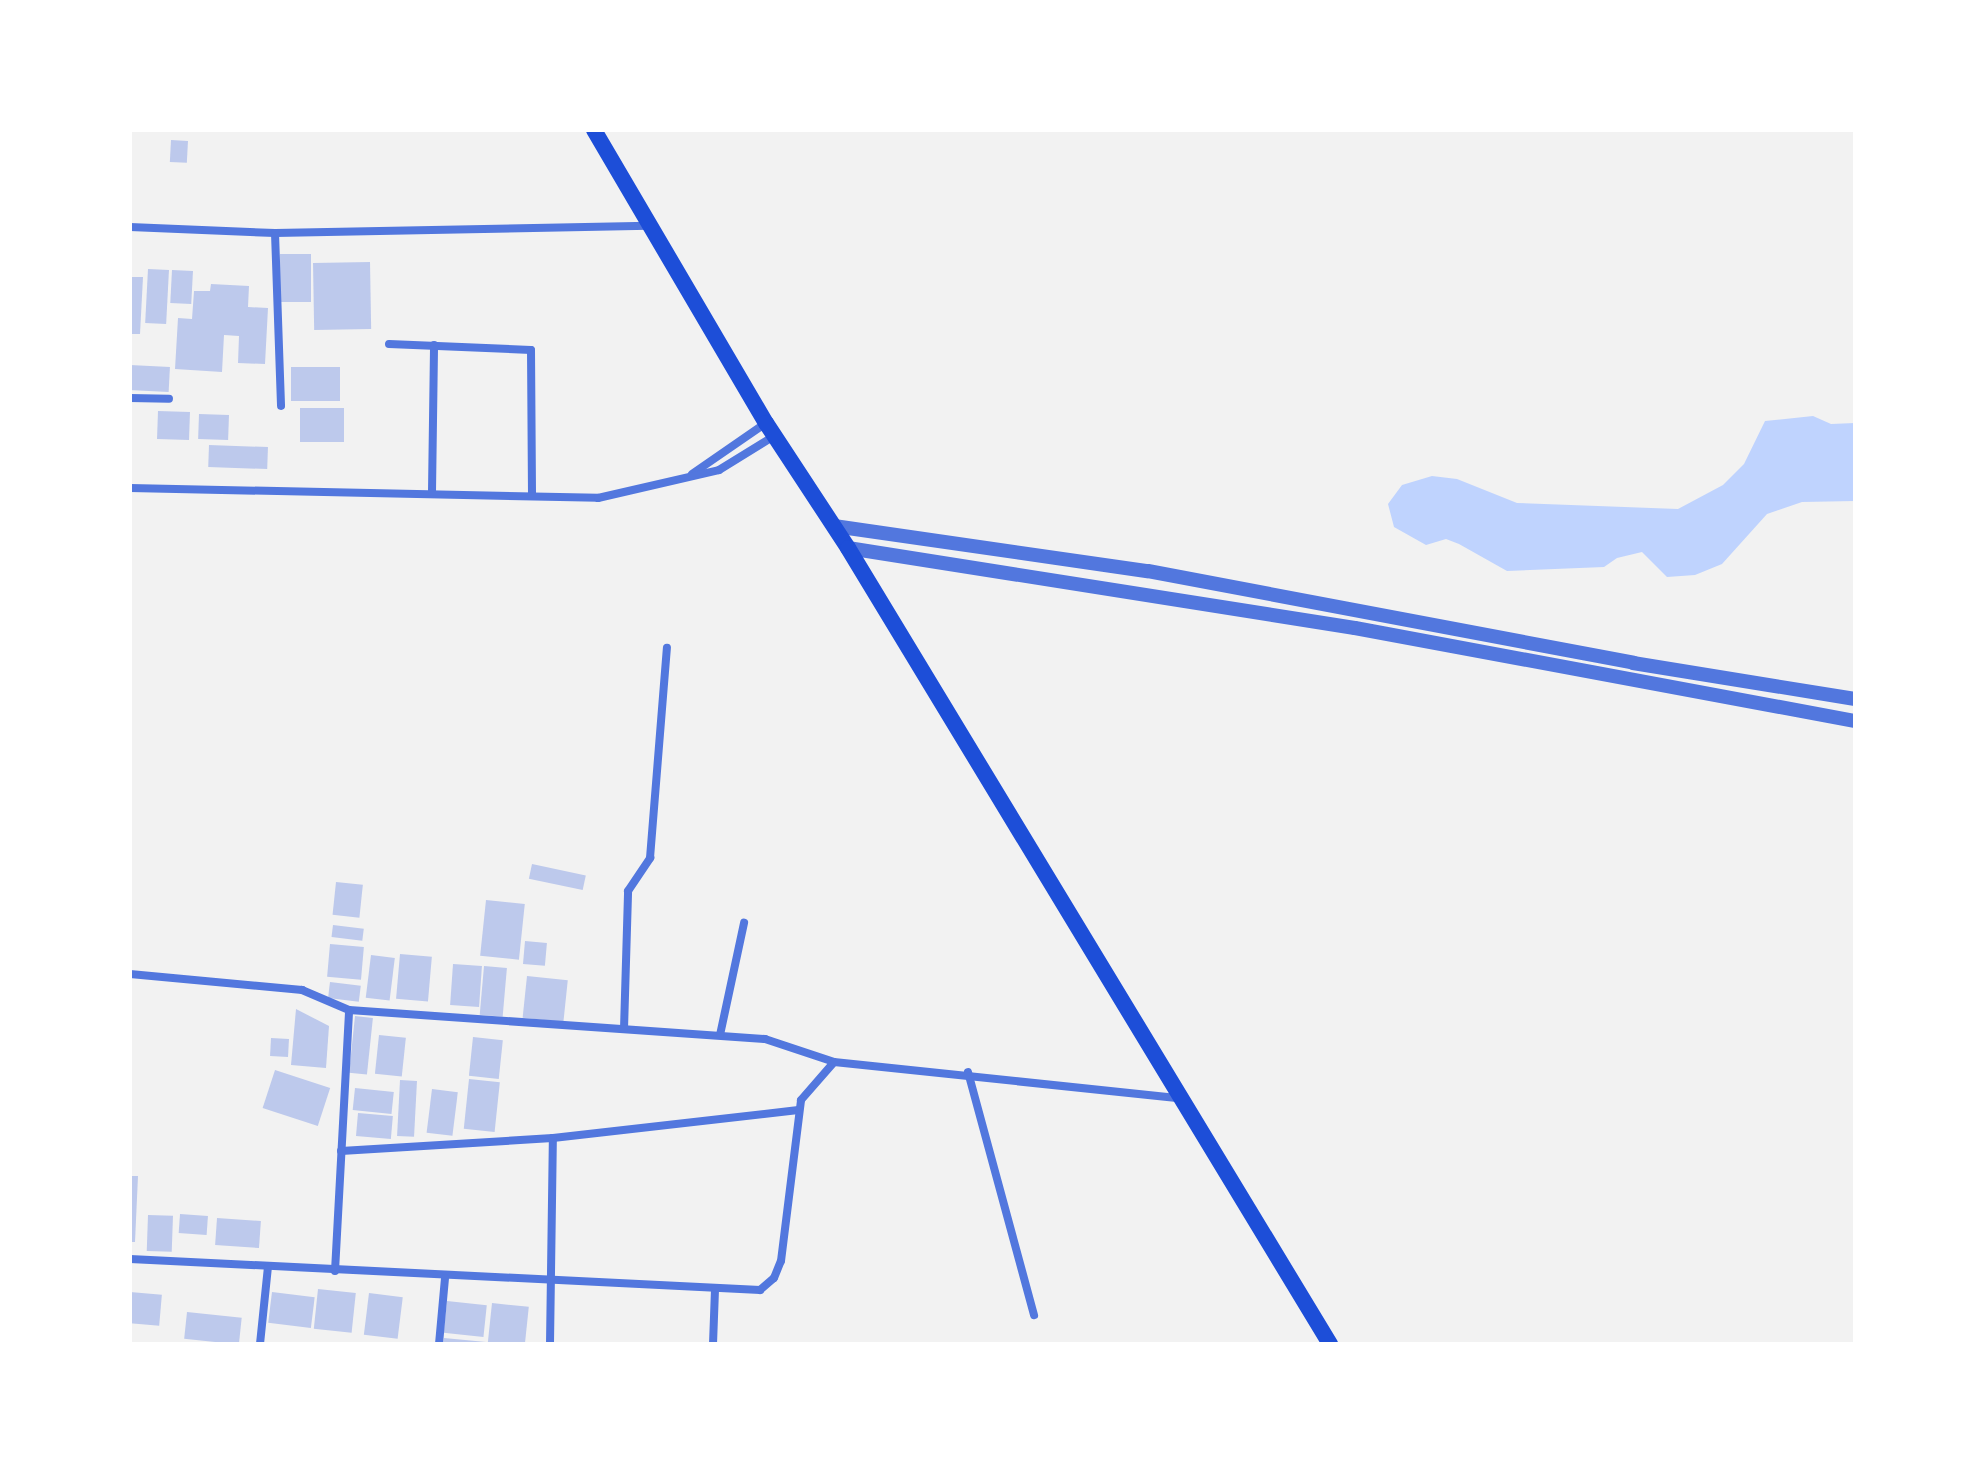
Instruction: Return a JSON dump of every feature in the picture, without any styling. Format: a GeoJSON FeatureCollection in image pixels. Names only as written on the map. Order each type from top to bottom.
{"type":"FeatureCollection","features":[{"type":"Feature","properties":{"kind":"main road"},"geometry":{"type":"LineString","coordinates":[[594,130],[770,429],[848,548],[1326,1343]]}},
{"type":"Feature","properties":{"kind":"street"},"geometry":{"type":"LineString","coordinates":[[130,227],[275,233],[649,226]]}},
{"type":"Feature","properties":{"kind":"street"},"geometry":{"type":"LineString","coordinates":[[275,233],[281,406]]}},
{"type":"Feature","properties":{"kind":"street"},"geometry":{"type":"LineString","coordinates":[[389,344],[531,350],[532,495]]}},
{"type":"Feature","properties":{"kind":"street"},"geometry":{"type":"LineString","coordinates":[[432,492],[434,345]]}},
{"type":"Feature","properties":{"kind":"street"},"geometry":{"type":"LineString","coordinates":[[130,398],[169,399]]}},
{"type":"Feature","properties":{"kind":"street"},"geometry":{"type":"LineString","coordinates":[[688,477],[770,429]]}},
{"type":"Feature","properties":{"kind":"street"},"geometry":{"type":"LineString","coordinates":[[130,488],[432,492],[598,498],[719,470],[770,429]]}},
{"type":"Feature","properties":{"kind":"street"},"geometry":{"type":"LineString","coordinates":[[834,526],[1148,571],[1633,663],[1855,699]]}},
{"type":"Feature","properties":{"kind":"street"},"geometry":{"type":"LineString","coordinates":[[848,548],[1355,628],[1855,721]]}},
{"type":"Feature","properties":{"kind":"street"},"geometry":{"type":"LineString","coordinates":[[624,1029],[628,891],[650,858],[667,648]]}},
{"type":"Feature","properties":{"kind":"street"},"geometry":{"type":"LineString","coordinates":[[720,1035],[744,923]]}},
{"type":"Feature","properties":{"kind":"street"},"geometry":{"type":"LineString","coordinates":[[130,974],[302,990],[349,1010],[765,1039],[834,1062],[968,1072],[1179,1098]]}},
{"type":"Feature","properties":{"kind":"street"},"geometry":{"type":"LineString","coordinates":[[335,1271],[349,1010]]}},
{"type":"Feature","properties":{"kind":"street"},"geometry":{"type":"LineString","coordinates":[[130,1259],[445,1278],[760,1290],[774,1278],[786,1240],[798,1110],[810,1085],[834,1062]]}},
{"type":"Feature","properties":{"kind":"street"},"geometry":{"type":"LineString","coordinates":[[968,1072],[1034,1315]]}},
{"type":"Feature","properties":{"kind":"street"},"geometry":{"type":"LineString","coordinates":[[341,1151],[553,1138],[798,1110]]}},
{"type":"Feature","properties":{"kind":"street"},"geometry":{"type":"LineString","coordinates":[[550,1344],[553,1138]]}},
{"type":"Feature","properties":{"kind":"street"},"geometry":{"type":"LineString","coordinates":[[260,1344],[268,1267]]}},
{"type":"Feature","properties":{"kind":"street"},"geometry":{"type":"LineString","coordinates":[[439,1344],[445,1278]]}},
{"type":"Feature","properties":{"kind":"street"},"geometry":{"type":"LineString","coordinates":[[713,1344],[715,1289]]}},
{"type":"Feature","properties":{"kind":"water"},"geometry":{"type":"Polygon","coordinates":[[[1813,416],[1831,424],[1855,423],[1855,501],[1802,502],[1767,514],[1722,564],[1695,575],[1667,577],[1642,552],[1617,558],[1604,567],[1507,571],[1459,544],[1446,539],[1426,545],[1394,527],[1388,504],[1402,485],[1432,476],[1457,479],[1517,503],[1678,509],[1723,485],[1744,464],[1765,421],[1813,416]]]}},
{"type":"Feature","properties":{"kind":"building"},"geometry":{"type":"Polygon","coordinates":[[[171,140],[188,141],[187,163],[170,162],[171,140]]]}},
{"type":"Feature","properties":{"kind":"building"},"geometry":{"type":"Polygon","coordinates":[[[280,254],[311,254],[311,302],[280,302],[280,254]]]}},
{"type":"Feature","properties":{"kind":"building"},"geometry":{"type":"Polygon","coordinates":[[[370,262],[371,329],[314,330],[313,263],[370,262]]]}},
{"type":"Feature","properties":{"kind":"building"},"geometry":{"type":"Polygon","coordinates":[[[148,269],[169,270],[166,324],[145,323],[148,269]]]}},
{"type":"Feature","properties":{"kind":"building"},"geometry":{"type":"Polygon","coordinates":[[[172,270],[193,271],[191,304],[170,303],[172,270]]]}},
{"type":"Feature","properties":{"kind":"building"},"geometry":{"type":"Polygon","coordinates":[[[130,277],[143,277],[140,334],[130,334],[130,277]]]}},
{"type":"Feature","properties":{"kind":"building"},"geometry":{"type":"Polygon","coordinates":[[[211,284],[249,286],[248,307],[268,308],[265,364],[238,363],[239,336],[224,335],[222,372],[175,369],[178,318],[192,319],[194,291],[210,291],[211,284]]]}},
{"type":"Feature","properties":{"kind":"building"},"geometry":{"type":"Polygon","coordinates":[[[130,365],[170,367],[169,392],[130,390],[130,365]]]}},
{"type":"Feature","properties":{"kind":"building"},"geometry":{"type":"Polygon","coordinates":[[[291,367],[340,367],[340,401],[291,401],[291,367]]]}},
{"type":"Feature","properties":{"kind":"building"},"geometry":{"type":"Polygon","coordinates":[[[300,408],[344,408],[344,442],[300,442],[300,408]]]}},
{"type":"Feature","properties":{"kind":"building"},"geometry":{"type":"Polygon","coordinates":[[[158,411],[190,412],[189,440],[157,439],[158,411]]]}},
{"type":"Feature","properties":{"kind":"building"},"geometry":{"type":"Polygon","coordinates":[[[199,414],[229,415],[228,440],[198,439],[199,414]]]}},
{"type":"Feature","properties":{"kind":"building"},"geometry":{"type":"Polygon","coordinates":[[[209,445],[268,447],[267,469],[208,467],[209,445]]]}},
{"type":"Feature","properties":{"kind":"building"},"geometry":{"type":"Polygon","coordinates":[[[532,864],[586,875],[583,890],[529,879],[532,864]]]}},
{"type":"Feature","properties":{"kind":"building"},"geometry":{"type":"Polygon","coordinates":[[[336,882],[363,885],[359,918],[333,915],[336,882]]]}},
{"type":"Feature","properties":{"kind":"building"},"geometry":{"type":"Polygon","coordinates":[[[486,900],[525,904],[519,960],[480,956],[486,900]]]}},
{"type":"Feature","properties":{"kind":"building"},"geometry":{"type":"Polygon","coordinates":[[[333,925],[364,929],[362,941],[332,937],[333,925]]]}},
{"type":"Feature","properties":{"kind":"building"},"geometry":{"type":"Polygon","coordinates":[[[525,941],[547,943],[545,966],[523,964],[525,941]]]}},
{"type":"Feature","properties":{"kind":"building"},"geometry":{"type":"Polygon","coordinates":[[[330,944],[364,947],[361,980],[327,977],[330,944]]]}},
{"type":"Feature","properties":{"kind":"building"},"geometry":{"type":"Polygon","coordinates":[[[400,954],[432,957],[428,1002],[396,999],[400,954]]]}},
{"type":"Feature","properties":{"kind":"building"},"geometry":{"type":"Polygon","coordinates":[[[371,955],[395,958],[390,1001],[366,998],[371,955]]]}},
{"type":"Feature","properties":{"kind":"building"},"geometry":{"type":"Polygon","coordinates":[[[453,964],[482,966],[479,1007],[450,1005],[453,964]]]}},
{"type":"Feature","properties":{"kind":"building"},"geometry":{"type":"Polygon","coordinates":[[[484,966],[507,968],[503,1017],[480,1015],[484,966]]]}},
{"type":"Feature","properties":{"kind":"building"},"geometry":{"type":"Polygon","coordinates":[[[527,976],[568,980],[563,1022],[523,1018],[527,976]]]}},
{"type":"Feature","properties":{"kind":"building"},"geometry":{"type":"Polygon","coordinates":[[[330,982],[361,986],[359,1002],[328,998],[330,982]]]}},
{"type":"Feature","properties":{"kind":"building"},"geometry":{"type":"Polygon","coordinates":[[[296,1009],[329,1026],[326,1068],[291,1065],[296,1009]]]}},
{"type":"Feature","properties":{"kind":"building"},"geometry":{"type":"Polygon","coordinates":[[[355,1016],[373,1018],[367,1075],[349,1073],[355,1016]]]}},
{"type":"Feature","properties":{"kind":"building"},"geometry":{"type":"Polygon","coordinates":[[[379,1035],[406,1038],[402,1077],[375,1074],[379,1035]]]}},
{"type":"Feature","properties":{"kind":"building"},"geometry":{"type":"Polygon","coordinates":[[[473,1037],[503,1040],[499,1079],[469,1076],[473,1037]]]}},
{"type":"Feature","properties":{"kind":"building"},"geometry":{"type":"Polygon","coordinates":[[[271,1038],[289,1039],[288,1057],[270,1056],[271,1038]]]}},
{"type":"Feature","properties":{"kind":"building"},"geometry":{"type":"Polygon","coordinates":[[[275,1070],[330,1088],[318,1126],[263,1108],[275,1070]]]}},
{"type":"Feature","properties":{"kind":"building"},"geometry":{"type":"Polygon","coordinates":[[[469,1079],[500,1082],[495,1132],[464,1129],[469,1079]]]}},
{"type":"Feature","properties":{"kind":"building"},"geometry":{"type":"Polygon","coordinates":[[[400,1080],[417,1081],[414,1137],[397,1136],[400,1080]]]}},
{"type":"Feature","properties":{"kind":"building"},"geometry":{"type":"Polygon","coordinates":[[[355,1088],[394,1092],[391,1114],[353,1110],[355,1088]]]}},
{"type":"Feature","properties":{"kind":"building"},"geometry":{"type":"Polygon","coordinates":[[[432,1089],[458,1092],[452,1136],[427,1133],[432,1089]]]}},
{"type":"Feature","properties":{"kind":"building"},"geometry":{"type":"Polygon","coordinates":[[[358,1113],[393,1116],[391,1139],[356,1136],[358,1113]]]}},
{"type":"Feature","properties":{"kind":"building"},"geometry":{"type":"Polygon","coordinates":[[[130,1176],[138,1176],[135,1242],[130,1242],[130,1176]]]}},
{"type":"Feature","properties":{"kind":"building"},"geometry":{"type":"Polygon","coordinates":[[[180,1214],[208,1216],[207,1235],[179,1233],[180,1214]]]}},
{"type":"Feature","properties":{"kind":"building"},"geometry":{"type":"Polygon","coordinates":[[[148,1215],[173,1216],[172,1252],[147,1251],[148,1215]]]}},
{"type":"Feature","properties":{"kind":"building"},"geometry":{"type":"Polygon","coordinates":[[[217,1218],[261,1221],[259,1248],[215,1245],[217,1218]]]}},
{"type":"Feature","properties":{"kind":"building"},"geometry":{"type":"Polygon","coordinates":[[[318,1289],[356,1293],[352,1333],[314,1329],[318,1289]]]}},
{"type":"Feature","properties":{"kind":"building"},"geometry":{"type":"Polygon","coordinates":[[[130,1292],[162,1295],[159,1326],[130,1323],[130,1292]]]}},
{"type":"Feature","properties":{"kind":"building"},"geometry":{"type":"Polygon","coordinates":[[[272,1292],[315,1297],[311,1328],[268,1323],[272,1292]]]}},
{"type":"Feature","properties":{"kind":"building"},"geometry":{"type":"Polygon","coordinates":[[[369,1293],[403,1297],[398,1339],[364,1335],[369,1293]]]}},
{"type":"Feature","properties":{"kind":"building"},"geometry":{"type":"Polygon","coordinates":[[[447,1301],[487,1305],[483,1337],[444,1333],[447,1301]]]}},
{"type":"Feature","properties":{"kind":"building"},"geometry":{"type":"Polygon","coordinates":[[[492,1303],[529,1307],[525,1344],[488,1343],[492,1303]]]}},
{"type":"Feature","properties":{"kind":"building"},"geometry":{"type":"Polygon","coordinates":[[[187,1312],[242,1318],[239,1344],[184,1339],[187,1312]]]}},
{"type":"Feature","properties":{"kind":"building"},"geometry":{"type":"Polygon","coordinates":[[[444,1338],[486,1342],[486,1344],[443,1344],[444,1338]]]}}]}
